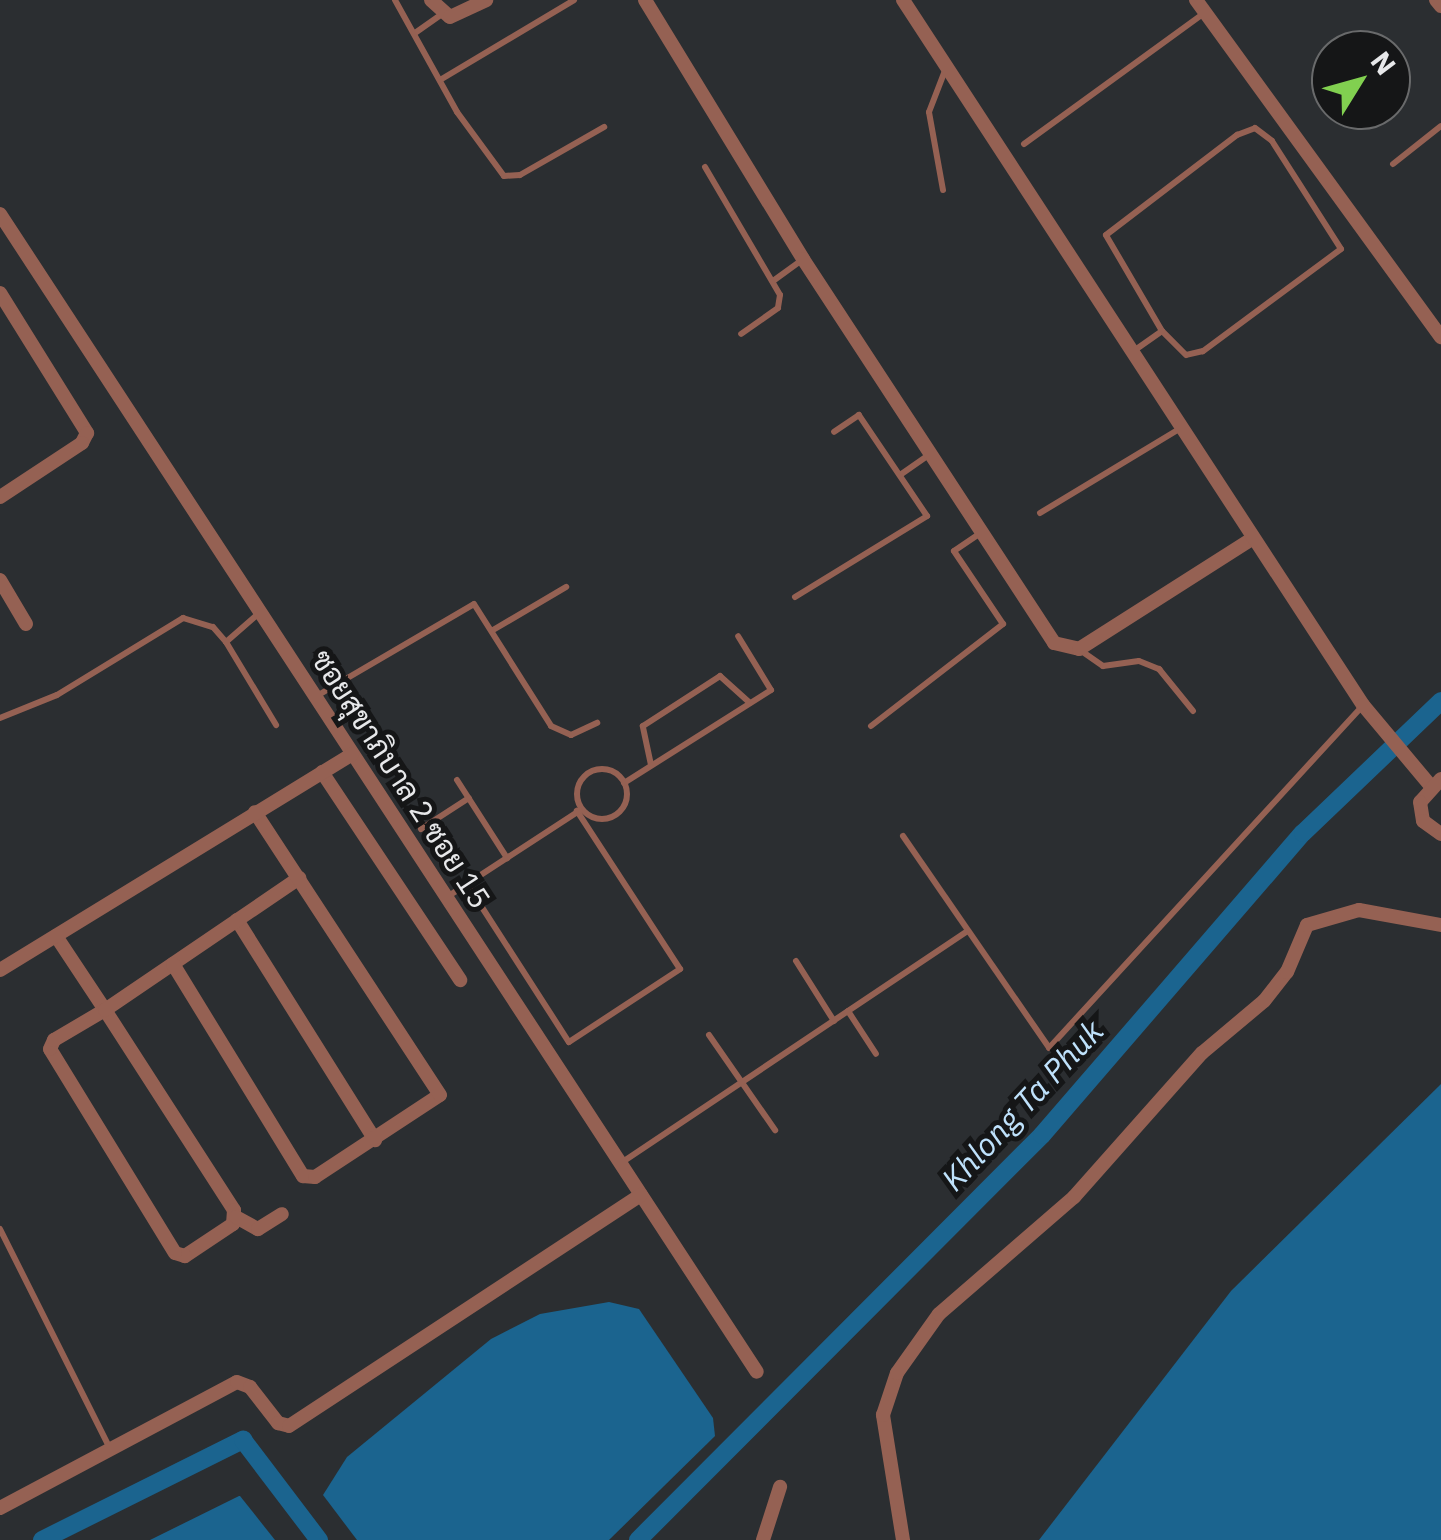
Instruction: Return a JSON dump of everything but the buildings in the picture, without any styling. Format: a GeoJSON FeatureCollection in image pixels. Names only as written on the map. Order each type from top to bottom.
{"type":"FeatureCollection","features":[{"type":"Feature","properties":{"kind":"street"},"geometry":{"type":"LineString","coordinates":[[431,0],[442,14],[457,16],[486,0]]}},
{"type":"Feature","properties":{"kind":"street"},"geometry":{"type":"LineString","coordinates":[[646,0],[803,260],[1054,643],[1079,649],[1253,538]]}},
{"type":"Feature","properties":{"kind":"street"},"geometry":{"type":"LineString","coordinates":[[903,0],[1363,705],[1404,757],[1435,782],[1420,811],[1441,834]]}},
{"type":"Feature","properties":{"kind":"street"},"geometry":{"type":"LineString","coordinates":[[1200,6],[1441,337]]}},
{"type":"Feature","properties":{"kind":"street","name":"ซอยสุขาภิบาล 2 ซอย 15"},"geometry":{"type":"LineString","coordinates":[[0,214],[758,1372]]}},
{"type":"Feature","properties":{"kind":"street"},"geometry":{"type":"LineString","coordinates":[[0,293],[88,433],[82,444],[0,498]]}},
{"type":"Feature","properties":{"kind":"street"},"geometry":{"type":"LineString","coordinates":[[0,580],[26,624]]}},
{"type":"Feature","properties":{"kind":"street"},"geometry":{"type":"LineString","coordinates":[[0,970],[352,754]]}},
{"type":"Feature","properties":{"kind":"street"},"geometry":{"type":"LineString","coordinates":[[322,772],[460,980]]}},
{"type":"Feature","properties":{"kind":"street"},"geometry":{"type":"LineString","coordinates":[[173,964],[303,1176],[315,1178],[436,1102],[440,1087],[255,812]]}},
{"type":"Feature","properties":{"kind":"street"},"geometry":{"type":"LineString","coordinates":[[236,1217],[185,1256],[175,1253],[51,1059],[54,1040],[300,878]]}},
{"type":"Feature","properties":{"kind":"street"},"geometry":{"type":"LineString","coordinates":[[903,1540],[883,1415],[897,1373],[938,1314],[1074,1197],[1202,1054],[1264,1001],[1287,972],[1308,925],[1360,910],[1441,924]]}},
{"type":"Feature","properties":{"kind":"street"},"geometry":{"type":"LineString","coordinates":[[237,920],[375,1140]]}},
{"type":"Feature","properties":{"kind":"street"},"geometry":{"type":"LineString","coordinates":[[56,936],[236,1217],[258,1229],[282,1214]]}},
{"type":"Feature","properties":{"kind":"street"},"geometry":{"type":"LineString","coordinates":[[0,1508],[237,1382],[250,1387],[278,1423],[289,1426],[641,1195]]}},
{"type":"Feature","properties":{"kind":"street"},"geometry":{"type":"LineString","coordinates":[[764,1540],[780,1488]]}},
{"type":"Feature","properties":{"kind":"lane"},"geometry":{"type":"LineString","coordinates":[[395,0],[482,152],[511,179],[604,126]]}},
{"type":"Feature","properties":{"kind":"lane"},"geometry":{"type":"LineString","coordinates":[[440,80],[574,0]]}},
{"type":"Feature","properties":{"kind":"lane"},"geometry":{"type":"LineString","coordinates":[[1024,144],[1200,6]]}},
{"type":"Feature","properties":{"kind":"lane"},"geometry":{"type":"LineString","coordinates":[[415,33],[442,14]]}},
{"type":"Feature","properties":{"kind":"lane"},"geometry":{"type":"LineString","coordinates":[[943,190],[929,112],[947,66]]}},
{"type":"Feature","properties":{"kind":"lane"},"geometry":{"type":"LineString","coordinates":[[1393,164],[1441,126]]}},
{"type":"Feature","properties":{"kind":"lane"},"geometry":{"type":"LineString","coordinates":[[1255,128],[1272,141],[1341,250],[1194,356],[1179,351],[1162,330],[1108,243],[1108,228],[1255,128]]}},
{"type":"Feature","properties":{"kind":"lane"},"geometry":{"type":"LineString","coordinates":[[704,167],[773,281],[778,308],[742,334]]}},
{"type":"Feature","properties":{"kind":"lane"},"geometry":{"type":"LineString","coordinates":[[773,281],[803,260]]}},
{"type":"Feature","properties":{"kind":"lane"},"geometry":{"type":"LineString","coordinates":[[1134,350],[1162,330]]}},
{"type":"Feature","properties":{"kind":"lane"},"geometry":{"type":"LineString","coordinates":[[795,597],[927,516],[859,416],[834,432]]}},
{"type":"Feature","properties":{"kind":"lane"},"geometry":{"type":"LineString","coordinates":[[1040,513],[1182,428]]}},
{"type":"Feature","properties":{"kind":"lane"},"geometry":{"type":"LineString","coordinates":[[900,475],[930,454]]}},
{"type":"Feature","properties":{"kind":"lane"},"geometry":{"type":"LineString","coordinates":[[872,726],[1003,624],[954,551],[982,532]]}},
{"type":"Feature","properties":{"kind":"lane"},"geometry":{"type":"LineString","coordinates":[[493,630],[566,588]]}},
{"type":"Feature","properties":{"kind":"lane"},"geometry":{"type":"LineString","coordinates":[[314,698],[468,604],[479,608],[551,726],[571,735],[597,724]]}},
{"type":"Feature","properties":{"kind":"lane"},"geometry":{"type":"LineString","coordinates":[[226,642],[259,613]]}},
{"type":"Feature","properties":{"kind":"lane"},"geometry":{"type":"LineString","coordinates":[[0,718],[56,696],[168,623],[198,620],[226,642],[276,725]]}},
{"type":"Feature","properties":{"kind":"lane"},"geometry":{"type":"LineString","coordinates":[[624,783],[771,690],[738,636]]}},
{"type":"Feature","properties":{"kind":"lane"},"geometry":{"type":"LineString","coordinates":[[1079,649],[1102,666],[1139,661],[1159,668],[1192,711]]}},
{"type":"Feature","properties":{"kind":"lane"},"geometry":{"type":"LineString","coordinates":[[651,765],[642,726],[720,676],[750,703]]}},
{"type":"Feature","properties":{"kind":"lane"},"geometry":{"type":"LineString","coordinates":[[903,836],[1049,1048],[1363,705]]}},
{"type":"Feature","properties":{"kind":"lane"},"geometry":{"type":"LineString","coordinates":[[467,884],[569,1042],[680,969],[579,810],[578,786],[588,773],[605,769],[624,783],[627,798],[613,817],[597,820],[579,810]]}},
{"type":"Feature","properties":{"kind":"lane"},"geometry":{"type":"LineString","coordinates":[[457,780],[507,858]]}},
{"type":"Feature","properties":{"kind":"lane"},"geometry":{"type":"LineString","coordinates":[[421,829],[469,798]]}},
{"type":"Feature","properties":{"kind":"lane"},"geometry":{"type":"LineString","coordinates":[[446,898],[579,810]]}},
{"type":"Feature","properties":{"kind":"lane"},"geometry":{"type":"LineString","coordinates":[[620,1164],[968,931]]}},
{"type":"Feature","properties":{"kind":"lane"},"geometry":{"type":"LineString","coordinates":[[796,961],[834,1020]]}},
{"type":"Feature","properties":{"kind":"lane"},"geometry":{"type":"LineString","coordinates":[[848,1012],[876,1054]]}},
{"type":"Feature","properties":{"kind":"lane"},"geometry":{"type":"LineString","coordinates":[[709,1034],[775,1130]]}},
{"type":"Feature","properties":{"kind":"lane"},"geometry":{"type":"LineString","coordinates":[[0,1230],[111,1451]]}},
{"type":"Feature","properties":{"kind":"water"},"geometry":{"type":"Polygon","coordinates":[[[1441,1084],[1441,1540],[1039,1540],[1231,1291],[1441,1084]]]}},
{"type":"Feature","properties":{"kind":"water"},"geometry":{"type":"Polygon","coordinates":[[[609,1302],[639,1309],[713,1418],[715,1436],[609,1540],[357,1540],[323,1495],[347,1457],[491,1339],[540,1314],[609,1302]]]}},
{"type":"Feature","properties":{"kind":"water"},"geometry":{"type":"Polygon","coordinates":[[[239,1496],[275,1540],[150,1540],[239,1496]]]}},
{"type":"Feature","properties":{"kind":"waterway","name":"Khlong Ta Phuk"},"geometry":{"type":"LineString","coordinates":[[638,1540],[1042,1135],[1303,833],[1441,701]]}},
{"type":"Feature","properties":{"kind":"waterway","name":"Khlong Ta Phuk"},"geometry":{"type":"LineString","coordinates":[[42,1540],[243,1440],[319,1540]]}}]}
